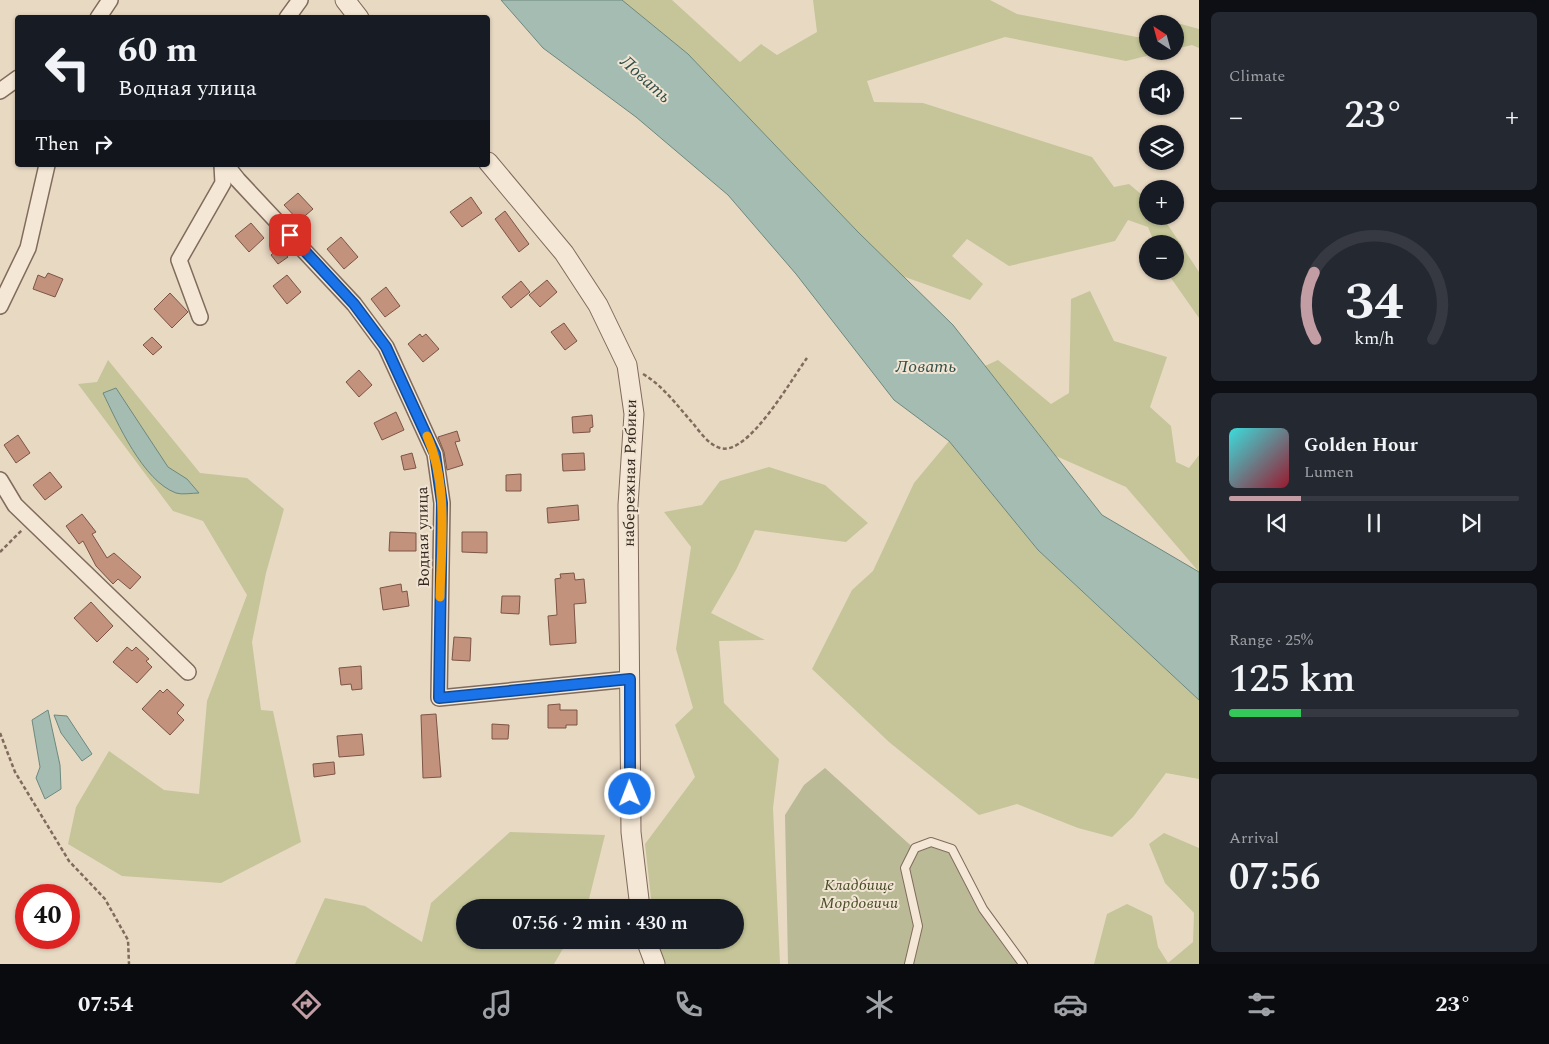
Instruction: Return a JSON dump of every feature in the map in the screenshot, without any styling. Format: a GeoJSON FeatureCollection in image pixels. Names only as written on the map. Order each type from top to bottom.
{"type":"FeatureCollection","features":[{"type":"Feature","properties":{"kind":"street"},"geometry":{"type":"LineString","coordinates":[[100,15],[110,0]]}},
{"type":"Feature","properties":{"kind":"street"},"geometry":{"type":"LineString","coordinates":[[289,15],[300,0]]}},
{"type":"Feature","properties":{"kind":"street"},"geometry":{"type":"LineString","coordinates":[[345,0],[357,15]]}},
{"type":"Feature","properties":{"kind":"street"},"geometry":{"type":"LineString","coordinates":[[0,91],[15,80]]}},
{"type":"Feature","properties":{"kind":"street","name":"набережная Рябики"},"geometry":{"type":"LineString","coordinates":[[490,164],[564,253],[598,305],[627,365],[634,414],[628,505],[631,832],[639,899]]}},
{"type":"Feature","properties":{"kind":"street"},"geometry":{"type":"LineString","coordinates":[[0,306],[28,248],[47,167]]}},
{"type":"Feature","properties":{"kind":"street"},"geometry":{"type":"LineString","coordinates":[[200,317],[178,260],[223,183],[222,167]]}},
{"type":"Feature","properties":{"kind":"street","name":"Водная улица"},"geometry":{"type":"LineString","coordinates":[[228,167],[354,304],[386,347],[435,454],[442,503],[439,698],[630,679]]}},
{"type":"Feature","properties":{"kind":"street"},"geometry":{"type":"LineString","coordinates":[[0,480],[15,505],[188,672]]}},
{"type":"Feature","properties":{"kind":"street"},"geometry":{"type":"LineString","coordinates":[[649,949],[655,964]]}},
{"type":"Feature","properties":{"kind":"lane"},"geometry":{"type":"LineString","coordinates":[[909,964],[918,926],[905,868],[915,848],[930,842],[952,850],[983,909],[1023,964]]}},
{"type":"Feature","properties":{"kind":"path"},"geometry":{"type":"LineString","coordinates":[[627,365],[653,380],[712,445],[723,450],[738,446],[753,434],[807,358]]}},
{"type":"Feature","properties":{"kind":"path"},"geometry":{"type":"LineString","coordinates":[[0,552],[31,520]]}},
{"type":"Feature","properties":{"kind":"path"},"geometry":{"type":"LineString","coordinates":[[0,733],[15,772],[69,861],[104,899],[128,940],[129,964]]}},
{"type":"Feature","properties":{"kind":"green space"},"geometry":{"type":"Polygon","coordinates":[[[622,0],[672,0],[740,62],[761,44],[777,55],[817,32],[813,0],[990,0],[1017,14],[1139,37],[1139,58],[1126,61],[1005,37],[867,81],[874,102],[923,103],[1092,157],[1114,187],[1129,184],[1139,192],[1139,224],[1128,220],[1115,241],[1009,266],[967,239],[952,256],[983,284],[970,300],[902,276],[688,54],[622,0]]]}},
{"type":"Feature","properties":{"kind":"green space"},"geometry":{"type":"Polygon","coordinates":[[[1184,25],[1199,29],[1199,48],[1192,45],[1184,47],[1184,25]]]}},
{"type":"Feature","properties":{"kind":"green space"},"geometry":{"type":"Polygon","coordinates":[[[1142,225],[1168,225],[1175,235],[1151,235],[1148,227],[1142,225]]]}},
{"type":"Feature","properties":{"kind":"green space"},"geometry":{"type":"Polygon","coordinates":[[[1184,249],[1199,272],[1199,318],[1172,280],[1184,280],[1184,249]]]}},
{"type":"Feature","properties":{"kind":"green space"},"geometry":{"type":"Polygon","coordinates":[[[1090,291],[1114,341],[1167,357],[1150,407],[1171,426],[1176,462],[1189,468],[1199,455],[1199,572],[1126,487],[1056,456],[985,366],[998,360],[1051,404],[1069,393],[1071,299],[1090,291]]]}},
{"type":"Feature","properties":{"kind":"green space"},"geometry":{"type":"Polygon","coordinates":[[[108,360],[200,473],[247,478],[284,509],[266,573],[252,642],[261,710],[273,711],[301,842],[221,883],[122,876],[68,844],[76,807],[109,751],[164,790],[199,794],[207,701],[247,595],[203,521],[173,511],[78,384],[97,382],[108,360]]]}},
{"type":"Feature","properties":{"kind":"green space"},"geometry":{"type":"Polygon","coordinates":[[[949,441],[1038,550],[1199,700],[1199,779],[1166,773],[1133,817],[1112,837],[1078,828],[1017,804],[979,815],[889,742],[812,669],[852,590],[873,571],[914,483],[949,441]]]}},
{"type":"Feature","properties":{"kind":"green space"},"geometry":{"type":"Polygon","coordinates":[[[769,467],[825,485],[868,523],[846,542],[755,530],[736,570],[711,613],[765,640],[719,641],[724,703],[779,759],[773,808],[780,964],[665,964],[659,949],[744,949],[744,899],[651,899],[645,844],[695,777],[675,725],[693,708],[676,649],[691,547],[664,512],[702,505],[720,481],[769,467]]]}},
{"type":"Feature","properties":{"kind":"green space","name":"Кладбище Мордовичи"},"geometry":{"type":"Polygon","coordinates":[[[825,768],[918,852],[931,847],[949,853],[979,912],[1017,964],[788,964],[785,815],[804,785],[825,768]]]}},
{"type":"Feature","properties":{"kind":"green space"},"geometry":{"type":"Polygon","coordinates":[[[510,832],[605,835],[589,899],[456,899],[456,949],[563,949],[554,964],[295,964],[325,898],[365,906],[422,942],[431,903],[510,832]]]}},
{"type":"Feature","properties":{"kind":"green space"},"geometry":{"type":"Polygon","coordinates":[[[1164,833],[1199,848],[1199,964],[1094,964],[1107,914],[1127,904],[1152,916],[1158,947],[1168,963],[1193,942],[1194,913],[1165,883],[1149,844],[1164,833]]]}},
{"type":"Feature","properties":{"kind":"water","name":"Ловать"},"geometry":{"type":"Polygon","coordinates":[[[501,0],[622,0],[688,54],[858,232],[953,325],[1102,515],[1199,572],[1199,700],[1038,550],[949,441],[894,400],[796,274],[728,195],[636,117],[543,48],[501,0]]]}},
{"type":"Feature","properties":{"kind":"water"},"geometry":{"type":"Polygon","coordinates":[[[116,388],[168,467],[187,479],[199,493],[176,493],[164,486],[142,464],[132,449],[103,393],[116,388]]]}},
{"type":"Feature","properties":{"kind":"water"},"geometry":{"type":"Polygon","coordinates":[[[48,710],[60,765],[61,789],[45,799],[36,778],[40,767],[32,720],[48,710]]]}},
{"type":"Feature","properties":{"kind":"water"},"geometry":{"type":"Polygon","coordinates":[[[54,715],[67,716],[92,754],[82,761],[61,733],[54,715]]]}},
{"type":"Feature","properties":{"kind":"building"},"geometry":{"type":"Polygon","coordinates":[[[298,193],[313,209],[299,221],[284,205],[298,193]]]}},
{"type":"Feature","properties":{"kind":"building"},"geometry":{"type":"Polygon","coordinates":[[[471,197],[482,213],[462,227],[450,212],[471,197]]]}},
{"type":"Feature","properties":{"kind":"building"},"geometry":{"type":"Polygon","coordinates":[[[505,211],[529,244],[519,252],[495,219],[505,211]]]}},
{"type":"Feature","properties":{"kind":"building"},"geometry":{"type":"Polygon","coordinates":[[[251,223],[264,238],[249,252],[235,236],[251,223]]]}},
{"type":"Feature","properties":{"kind":"building"},"geometry":{"type":"Polygon","coordinates":[[[341,237],[358,257],[344,269],[327,249],[341,237]]]}},
{"type":"Feature","properties":{"kind":"building"},"geometry":{"type":"Polygon","coordinates":[[[280,247],[288,257],[278,264],[271,255],[280,247]]]}},
{"type":"Feature","properties":{"kind":"building"},"geometry":{"type":"Polygon","coordinates":[[[48,273],[63,279],[55,297],[33,289],[38,275],[45,278],[48,273]]]}},
{"type":"Feature","properties":{"kind":"building"},"geometry":{"type":"Polygon","coordinates":[[[287,275],[301,292],[287,304],[273,286],[287,275]]]}},
{"type":"Feature","properties":{"kind":"building"},"geometry":{"type":"Polygon","coordinates":[[[547,280],[557,292],[540,307],[529,295],[547,280]]]}},
{"type":"Feature","properties":{"kind":"building"},"geometry":{"type":"Polygon","coordinates":[[[521,281],[530,292],[511,308],[502,297],[521,281]]]}},
{"type":"Feature","properties":{"kind":"building"},"geometry":{"type":"Polygon","coordinates":[[[386,287],[400,306],[385,317],[371,299],[386,287]]]}},
{"type":"Feature","properties":{"kind":"building"},"geometry":{"type":"Polygon","coordinates":[[[170,293],[188,312],[172,328],[154,309],[170,293]]]}},
{"type":"Feature","properties":{"kind":"building"},"geometry":{"type":"Polygon","coordinates":[[[564,323],[577,341],[565,350],[551,332],[564,323]]]}},
{"type":"Feature","properties":{"kind":"building"},"geometry":{"type":"Polygon","coordinates":[[[420,334],[422,337],[426,334],[439,349],[423,362],[408,344],[420,334]]]}},
{"type":"Feature","properties":{"kind":"building"},"geometry":{"type":"Polygon","coordinates":[[[152,337],[162,347],[153,355],[143,345],[152,337]]]}},
{"type":"Feature","properties":{"kind":"building"},"geometry":{"type":"Polygon","coordinates":[[[359,370],[372,385],[359,397],[346,382],[359,370]]]}},
{"type":"Feature","properties":{"kind":"building"},"geometry":{"type":"Polygon","coordinates":[[[396,412],[404,430],[382,440],[374,423],[396,412]]]}},
{"type":"Feature","properties":{"kind":"building"},"geometry":{"type":"Polygon","coordinates":[[[592,415],[593,427],[590,428],[590,432],[573,433],[572,417],[592,415]]]}},
{"type":"Feature","properties":{"kind":"building"},"geometry":{"type":"Polygon","coordinates":[[[457,431],[460,441],[455,442],[463,465],[447,470],[444,452],[438,437],[457,431]]]}},
{"type":"Feature","properties":{"kind":"building"},"geometry":{"type":"Polygon","coordinates":[[[18,435],[30,453],[16,463],[4,445],[18,435]]]}},
{"type":"Feature","properties":{"kind":"building"},"geometry":{"type":"Polygon","coordinates":[[[412,453],[416,468],[404,470],[401,456],[412,453]]]}},
{"type":"Feature","properties":{"kind":"building"},"geometry":{"type":"Polygon","coordinates":[[[584,453],[585,470],[563,471],[562,454],[584,453]]]}},
{"type":"Feature","properties":{"kind":"building"},"geometry":{"type":"Polygon","coordinates":[[[50,472],[62,487],[45,500],[33,485],[50,472]]]}},
{"type":"Feature","properties":{"kind":"building"},"geometry":{"type":"Polygon","coordinates":[[[521,474],[521,491],[506,491],[506,475],[521,474]]]}},
{"type":"Feature","properties":{"kind":"building"},"geometry":{"type":"Polygon","coordinates":[[[578,505],[579,520],[548,523],[547,508],[578,505]]]}},
{"type":"Feature","properties":{"kind":"building"},"geometry":{"type":"Polygon","coordinates":[[[82,514],[96,532],[92,534],[107,558],[114,553],[141,577],[130,589],[118,579],[113,584],[96,566],[83,541],[79,544],[66,526],[82,514]]]}},
{"type":"Feature","properties":{"kind":"building"},"geometry":{"type":"Polygon","coordinates":[[[390,532],[416,533],[416,551],[389,551],[390,532]]]}},
{"type":"Feature","properties":{"kind":"building"},"geometry":{"type":"Polygon","coordinates":[[[462,532],[487,532],[487,553],[462,552],[462,532]]]}},
{"type":"Feature","properties":{"kind":"building"},"geometry":{"type":"Polygon","coordinates":[[[574,573],[575,580],[584,579],[586,603],[574,604],[576,643],[550,645],[548,616],[557,615],[555,579],[561,578],[560,574],[574,573]]]}},
{"type":"Feature","properties":{"kind":"building"},"geometry":{"type":"Polygon","coordinates":[[[401,584],[402,592],[407,591],[409,606],[383,610],[380,588],[401,584]]]}},
{"type":"Feature","properties":{"kind":"building"},"geometry":{"type":"Polygon","coordinates":[[[502,596],[520,596],[519,614],[501,613],[502,596]]]}},
{"type":"Feature","properties":{"kind":"building"},"geometry":{"type":"Polygon","coordinates":[[[91,602],[113,626],[97,642],[74,618],[91,602]]]}},
{"type":"Feature","properties":{"kind":"building"},"geometry":{"type":"Polygon","coordinates":[[[454,637],[471,638],[470,661],[452,660],[454,637]]]}},
{"type":"Feature","properties":{"kind":"building"},"geometry":{"type":"Polygon","coordinates":[[[127,647],[132,651],[136,647],[149,659],[146,661],[152,667],[137,683],[113,662],[127,647]]]}},
{"type":"Feature","properties":{"kind":"building"},"geometry":{"type":"Polygon","coordinates":[[[361,666],[362,689],[352,690],[351,684],[341,685],[339,668],[361,666]]]}},
{"type":"Feature","properties":{"kind":"building"},"geometry":{"type":"Polygon","coordinates":[[[167,689],[184,705],[177,713],[184,720],[170,735],[142,709],[160,690],[163,693],[167,689]]]}},
{"type":"Feature","properties":{"kind":"building"},"geometry":{"type":"Polygon","coordinates":[[[560,704],[560,710],[577,710],[577,725],[566,725],[566,728],[548,728],[548,705],[560,704]]]}},
{"type":"Feature","properties":{"kind":"building"},"geometry":{"type":"Polygon","coordinates":[[[436,714],[441,777],[423,778],[421,715],[436,714]]]}},
{"type":"Feature","properties":{"kind":"building"},"geometry":{"type":"Polygon","coordinates":[[[492,724],[509,725],[508,739],[492,739],[492,724]]]}},
{"type":"Feature","properties":{"kind":"building"},"geometry":{"type":"Polygon","coordinates":[[[362,734],[364,755],[339,757],[337,736],[362,734]]]}},
{"type":"Feature","properties":{"kind":"building"},"geometry":{"type":"Polygon","coordinates":[[[334,762],[335,774],[314,777],[313,764],[334,762]]]}},
{"type":"Feature","properties":{"kind":"slow traffic"},"geometry":{"type":"LineString","coordinates":[[427,436],[435,454],[442,503],[440,597]]}},
{"type":"Feature","properties":{"kind":"route"},"geometry":{"type":"LineString","coordinates":[[290,235],[354,304],[386,347],[435,454],[442,503],[439,698],[630,679],[630,794]]}}]}
